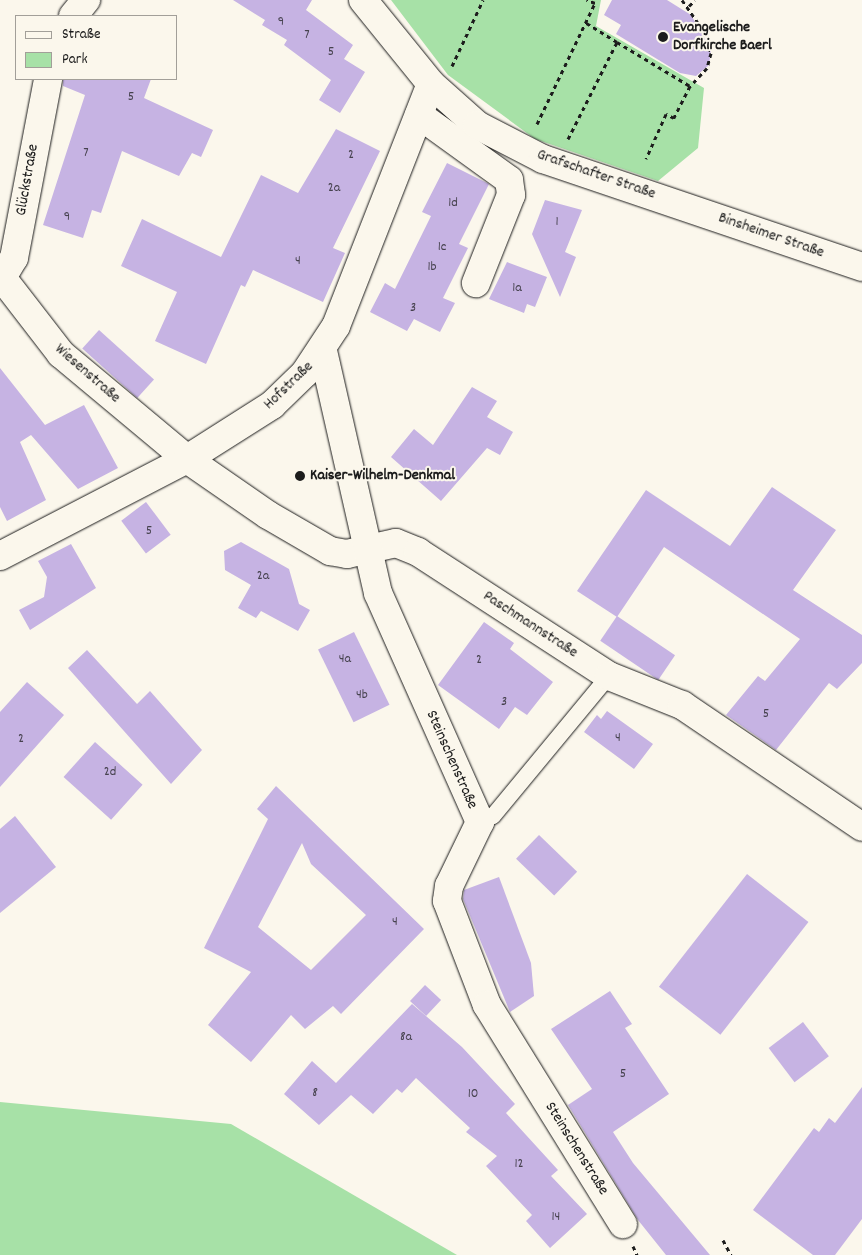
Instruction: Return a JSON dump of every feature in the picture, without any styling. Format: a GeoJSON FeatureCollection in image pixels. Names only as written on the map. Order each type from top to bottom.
{"type":"FeatureCollection","features":[{"type":"Feature","properties":{"kind":"street"},"geometry":{"type":"LineString","coordinates":[[75,15],[86,0]]}},
{"type":"Feature","properties":{"kind":"street","name":"Grafschafter Straße"},"geometry":{"type":"LineString","coordinates":[[363,0],[431,84],[477,124],[543,159],[680,204]]}},
{"type":"Feature","properties":{"kind":"street","name":"Glückstraße"},"geometry":{"type":"LineString","coordinates":[[1,278],[14,258],[48,80]]}},
{"type":"Feature","properties":{"kind":"street","name":"Hofstraße"},"geometry":{"type":"LineString","coordinates":[[0,556],[187,459],[272,405],[323,351],[431,84]]}},
{"type":"Feature","properties":{"kind":"street"},"geometry":{"type":"LineString","coordinates":[[419,114],[509,180],[511,194],[476,283]]}},
{"type":"Feature","properties":{"kind":"street","name":"Binsheimer Straße"},"geometry":{"type":"LineString","coordinates":[[680,204],[862,267]]}},
{"type":"Feature","properties":{"kind":"street","name":"Wiesenstraße"},"geometry":{"type":"LineString","coordinates":[[1,278],[60,354],[187,459]]}},
{"type":"Feature","properties":{"kind":"street"},"geometry":{"type":"LineString","coordinates":[[187,459],[330,551],[347,554],[366,549],[323,351]]}},
{"type":"Feature","properties":{"kind":"street","name":"Paschmannstraße"},"geometry":{"type":"LineString","coordinates":[[366,549],[396,543],[418,552],[609,676],[682,705],[862,827]]}},
{"type":"Feature","properties":{"kind":"street","name":"Steinschenstraße"},"geometry":{"type":"LineString","coordinates":[[366,549],[378,592],[480,822],[449,886],[448,901],[488,1005],[623,1224]]}},
{"type":"Feature","properties":{"kind":"lane"},"geometry":{"type":"LineString","coordinates":[[480,822],[493,816],[609,676]]}},
{"type":"Feature","properties":{"kind":"path"},"geometry":{"type":"LineString","coordinates":[[452,66],[483,0]]}},
{"type":"Feature","properties":{"kind":"path"},"geometry":{"type":"LineString","coordinates":[[537,124],[596,2],[587,0]]}},
{"type":"Feature","properties":{"kind":"path"},"geometry":{"type":"LineString","coordinates":[[646,159],[666,114],[674,118],[690,86],[707,68],[711,53],[690,6],[682,0]]}},
{"type":"Feature","properties":{"kind":"path"},"geometry":{"type":"LineString","coordinates":[[690,6],[695,0]]}},
{"type":"Feature","properties":{"kind":"path"},"geometry":{"type":"LineString","coordinates":[[586,23],[690,86]]}},
{"type":"Feature","properties":{"kind":"path"},"geometry":{"type":"LineString","coordinates":[[568,139],[617,42]]}},
{"type":"Feature","properties":{"kind":"path"},"geometry":{"type":"LineString","coordinates":[[723,1240],[732,1255]]}},
{"type":"Feature","properties":{"kind":"green space"},"geometry":{"type":"Polygon","coordinates":[[[391,0],[601,0],[596,26],[704,88],[698,148],[658,181],[535,139],[448,75],[391,0]]]}},
{"type":"Feature","properties":{"kind":"green space"},"geometry":{"type":"Polygon","coordinates":[[[0,1102],[231,1124],[457,1255],[0,1255],[0,1102]]]}},
{"type":"Feature","properties":{"kind":"building"},"geometry":{"type":"Polygon","coordinates":[[[233,0],[312,0],[306,10],[353,45],[344,59],[365,72],[340,113],[319,100],[331,80],[284,45],[287,40],[262,25],[265,20],[233,0]]]}},
{"type":"Feature","properties":{"kind":"building","name":"Evangelische Dorfkirche Baerl"},"geometry":{"type":"Polygon","coordinates":[[[612,0],[667,0],[691,15],[711,49],[709,65],[696,76],[680,73],[616,34],[621,25],[604,15],[612,0]]]}},
{"type":"Feature","properties":{"kind":"building"},"geometry":{"type":"Polygon","coordinates":[[[63,80],[151,80],[144,98],[213,130],[201,157],[192,153],[179,176],[122,151],[101,213],[92,210],[83,238],[43,225],[85,95],[63,86],[63,80]]]}},
{"type":"Feature","properties":{"kind":"building"},"geometry":{"type":"Polygon","coordinates":[[[336,129],[380,151],[333,248],[345,253],[323,302],[253,270],[245,287],[241,285],[206,364],[155,341],[177,292],[121,266],[142,219],[221,257],[261,175],[298,193],[336,129]]]}},
{"type":"Feature","properties":{"kind":"building"},"geometry":{"type":"Polygon","coordinates":[[[447,163],[489,184],[459,244],[468,248],[443,298],[455,303],[440,332],[414,319],[407,331],[370,312],[385,283],[395,289],[431,216],[422,212],[447,163]]]}},
{"type":"Feature","properties":{"kind":"building"},"geometry":{"type":"Polygon","coordinates":[[[545,200],[582,210],[565,252],[576,257],[560,297],[532,234],[545,200]]]}},
{"type":"Feature","properties":{"kind":"building"},"geometry":{"type":"Polygon","coordinates":[[[507,262],[547,277],[535,307],[527,304],[524,313],[489,299],[507,262]]]}},
{"type":"Feature","properties":{"kind":"building"},"geometry":{"type":"Polygon","coordinates":[[[99,330],[154,380],[137,398],[82,349],[99,330]]]}},
{"type":"Feature","properties":{"kind":"building"},"geometry":{"type":"Polygon","coordinates":[[[0,368],[45,425],[84,405],[118,468],[78,489],[31,435],[20,442],[46,500],[7,521],[0,507],[0,368]]]}},
{"type":"Feature","properties":{"kind":"building"},"geometry":{"type":"Polygon","coordinates":[[[472,387],[497,401],[487,417],[513,432],[500,455],[487,448],[441,501],[391,457],[414,429],[433,445],[472,387]]]}},
{"type":"Feature","properties":{"kind":"building"},"geometry":{"type":"Polygon","coordinates":[[[772,487],[836,530],[793,590],[862,635],[862,663],[837,689],[829,683],[776,750],[726,715],[758,676],[765,681],[800,639],[664,547],[617,617],[577,591],[646,490],[730,546],[772,487]]]}},
{"type":"Feature","properties":{"kind":"building"},"geometry":{"type":"Polygon","coordinates":[[[146,502],[171,535],[146,553],[121,521],[146,502]]]}},
{"type":"Feature","properties":{"kind":"building"},"geometry":{"type":"Polygon","coordinates":[[[241,542],[289,569],[299,604],[310,610],[298,631],[261,611],[256,618],[238,608],[251,585],[225,570],[224,551],[241,542]]]}},
{"type":"Feature","properties":{"kind":"building"},"geometry":{"type":"Polygon","coordinates":[[[71,544],[96,588],[30,630],[19,610],[44,597],[47,577],[38,561],[71,544]]]}},
{"type":"Feature","properties":{"kind":"building"},"geometry":{"type":"Polygon","coordinates":[[[617,616],[675,655],[658,680],[600,641],[617,616]]]}},
{"type":"Feature","properties":{"kind":"building"},"geometry":{"type":"Polygon","coordinates":[[[484,622],[514,643],[510,649],[553,682],[527,715],[515,707],[499,729],[438,685],[484,622]]]}},
{"type":"Feature","properties":{"kind":"building"},"geometry":{"type":"Polygon","coordinates":[[[354,632],[390,705],[354,722],[318,650],[354,632]]]}},
{"type":"Feature","properties":{"kind":"building"},"geometry":{"type":"Polygon","coordinates":[[[87,650],[137,704],[150,691],[202,750],[171,784],[68,668],[87,650]]]}},
{"type":"Feature","properties":{"kind":"building"},"geometry":{"type":"Polygon","coordinates":[[[27,682],[64,715],[0,787],[0,712],[27,682]]]}},
{"type":"Feature","properties":{"kind":"building"},"geometry":{"type":"Polygon","coordinates":[[[607,711],[653,744],[634,769],[584,732],[597,715],[601,719],[607,711]]]}},
{"type":"Feature","properties":{"kind":"building"},"geometry":{"type":"Polygon","coordinates":[[[95,742],[143,785],[111,820],[64,777],[95,742]]]}},
{"type":"Feature","properties":{"kind":"building"},"geometry":{"type":"Polygon","coordinates":[[[276,786],[424,929],[341,1014],[333,1006],[305,1029],[291,1015],[251,1062],[208,1025],[251,972],[204,948],[268,819],[257,809],[276,786]],[[302,843],[258,927],[311,970],[366,915],[311,864],[302,843]]]}},
{"type":"Feature","properties":{"kind":"building"},"geometry":{"type":"Polygon","coordinates":[[[15,816],[56,867],[0,913],[0,829],[15,816]]]}},
{"type":"Feature","properties":{"kind":"building"},"geometry":{"type":"Polygon","coordinates":[[[539,835],[577,872],[554,896],[516,859],[539,835]]]}},
{"type":"Feature","properties":{"kind":"building"},"geometry":{"type":"Polygon","coordinates":[[[747,874],[808,922],[720,1035],[659,987],[747,874]]]}},
{"type":"Feature","properties":{"kind":"building"},"geometry":{"type":"Polygon","coordinates":[[[499,877],[531,963],[534,996],[510,1012],[463,899],[464,890],[499,877]]]}},
{"type":"Feature","properties":{"kind":"building"},"geometry":{"type":"Polygon","coordinates":[[[425,985],[441,1000],[426,1016],[410,1001],[425,985]]]}},
{"type":"Feature","properties":{"kind":"building"},"geometry":{"type":"Polygon","coordinates":[[[610,991],[632,1024],[625,1028],[669,1094],[613,1132],[633,1163],[710,1255],[666,1255],[638,1220],[568,1105],[592,1089],[551,1029],[610,991]]]}},
{"type":"Feature","properties":{"kind":"building"},"geometry":{"type":"Polygon","coordinates":[[[412,1004],[462,1047],[515,1104],[506,1113],[558,1170],[551,1176],[587,1214],[550,1248],[526,1221],[532,1215],[486,1166],[497,1156],[466,1132],[470,1128],[416,1078],[402,1093],[397,1089],[373,1114],[351,1095],[319,1125],[284,1094],[312,1061],[336,1083],[412,1004]]]}},
{"type":"Feature","properties":{"kind":"building"},"geometry":{"type":"Polygon","coordinates":[[[803,1022],[829,1056],[795,1082],[769,1048],[803,1022]]]}},
{"type":"Feature","properties":{"kind":"building"},"geometry":{"type":"Polygon","coordinates":[[[862,1087],[862,1219],[835,1255],[813,1255],[753,1210],[814,1128],[819,1132],[829,1118],[835,1123],[862,1087]]]}},
{"type":"Feature","properties":{"kind":"place","name":"Evangelische Dorfkirche Baerl"},"geometry":{"type":"Point","coordinates":[663,37]}},
{"type":"Feature","properties":{"kind":"place","name":"Kaiser-Wilhelm-Denkmal"},"geometry":{"type":"Point","coordinates":[300,476]}}]}
